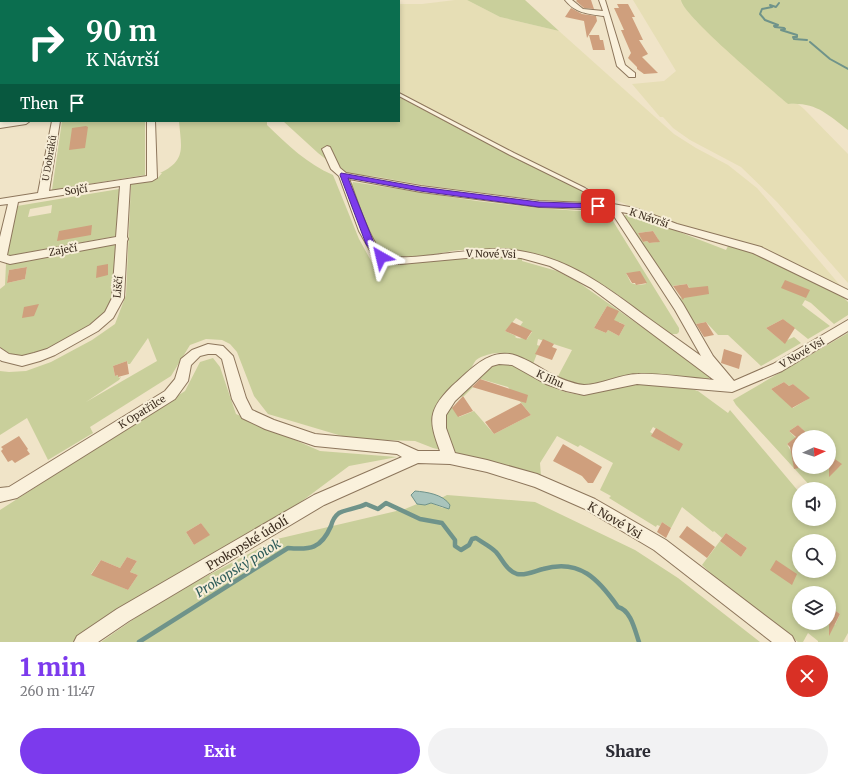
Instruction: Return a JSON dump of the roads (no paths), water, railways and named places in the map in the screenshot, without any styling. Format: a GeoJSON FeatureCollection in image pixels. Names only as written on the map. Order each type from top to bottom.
{"type":"FeatureCollection","features":[{"type":"Feature","properties":{"kind":"street"},"geometry":{"type":"LineString","coordinates":[[568,0],[573,7],[578,10],[607,14]]}},
{"type":"Feature","properties":{"kind":"street"},"geometry":{"type":"LineString","coordinates":[[602,0],[621,66],[632,76]]}},
{"type":"Feature","properties":{"kind":"street"},"geometry":{"type":"LineString","coordinates":[[0,125],[20,122]]}},
{"type":"Feature","properties":{"kind":"street","name":"U Dobráků"},"geometry":{"type":"LineString","coordinates":[[43,195],[56,122]]}},
{"type":"Feature","properties":{"kind":"street","name":"Sojčí"},"geometry":{"type":"LineString","coordinates":[[0,202],[152,178],[151,122]]}},
{"type":"Feature","properties":{"kind":"street","name":"V Nové Vsi"},"geometry":{"type":"LineString","coordinates":[[327,149],[336,169],[343,175],[370,244],[381,257],[398,261],[488,252],[515,254],[540,259],[560,266],[613,297],[732,387],[755,378],[789,361],[848,325]]}},
{"type":"Feature","properties":{"kind":"street","name":"K Návrší"},"geometry":{"type":"LineString","coordinates":[[343,175],[420,189],[539,204],[613,207],[635,212],[672,226],[757,250],[848,295]]}},
{"type":"Feature","properties":{"kind":"street","name":"Liščí"},"geometry":{"type":"LineString","coordinates":[[0,353],[6,358],[22,361],[36,358],[51,352],[94,328],[109,315],[118,298],[120,259],[123,239],[125,182]]}},
{"type":"Feature","properties":{"kind":"street","name":"Zaječí"},"geometry":{"type":"LineString","coordinates":[[14,200],[1,255],[4,259],[10,260],[123,239]]}},
{"type":"Feature","properties":{"kind":"street"},"geometry":{"type":"LineString","coordinates":[[613,207],[679,308],[709,360],[732,387]]}},
{"type":"Feature","properties":{"kind":"street","name":"K Opatřilce"},"geometry":{"type":"LineString","coordinates":[[0,495],[12,493],[170,395],[181,381],[185,363],[196,353],[208,349],[218,349],[227,356],[239,399],[247,414],[270,425],[314,440],[398,448],[417,457]]}},
{"type":"Feature","properties":{"kind":"street","name":"K Jihu"},"geometry":{"type":"LineString","coordinates":[[450,458],[439,428],[439,414],[450,397],[478,370],[488,362],[499,359],[514,360],[556,382],[584,390],[637,379],[732,387]]}},
{"type":"Feature","properties":{"kind":"street","name":"K Nové Vsi"},"geometry":{"type":"LineString","coordinates":[[417,457],[450,458],[487,466],[537,481],[590,504],[660,545],[786,642]]}},
{"type":"Feature","properties":{"kind":"street","name":"Prokopské údolí"},"geometry":{"type":"LineString","coordinates":[[83,642],[123,615],[319,500],[417,457]]}},
{"type":"Feature","properties":{"kind":"lane"},"geometry":{"type":"LineString","coordinates":[[400,95],[512,154],[583,189],[613,207]]}},
{"type":"Feature","properties":{"kind":"water"},"geometry":{"type":"Polygon","coordinates":[[[415,491],[434,494],[443,498],[450,505],[449,509],[431,503],[425,505],[417,504],[411,495],[415,491]]]}},
{"type":"Feature","properties":{"kind":"waterway","name":"Prokopský potok"},"geometry":{"type":"LineString","coordinates":[[779,3],[776,7],[770,5],[772,7],[762,9],[760,14],[765,20],[778,25],[774,26],[775,27],[784,28],[785,29],[781,30],[797,35],[797,37],[793,37],[794,39],[807,40]]}},
{"type":"Feature","properties":{"kind":"waterway","name":"Prokopský potok"},"geometry":{"type":"LineString","coordinates":[[810,42],[830,59],[848,69]]}},
{"type":"Feature","properties":{"kind":"waterway","name":"Prokopský potok"},"geometry":{"type":"LineString","coordinates":[[139,642],[288,548],[303,549],[319,544],[327,534],[334,519],[339,513],[366,504],[378,509],[386,503],[420,519],[442,523],[455,540],[455,546],[461,550],[469,545],[472,539],[476,538],[494,550],[507,567],[517,574],[527,574],[556,566],[568,566],[578,569],[596,580],[618,607],[626,612],[632,622],[639,642]]}}]}
